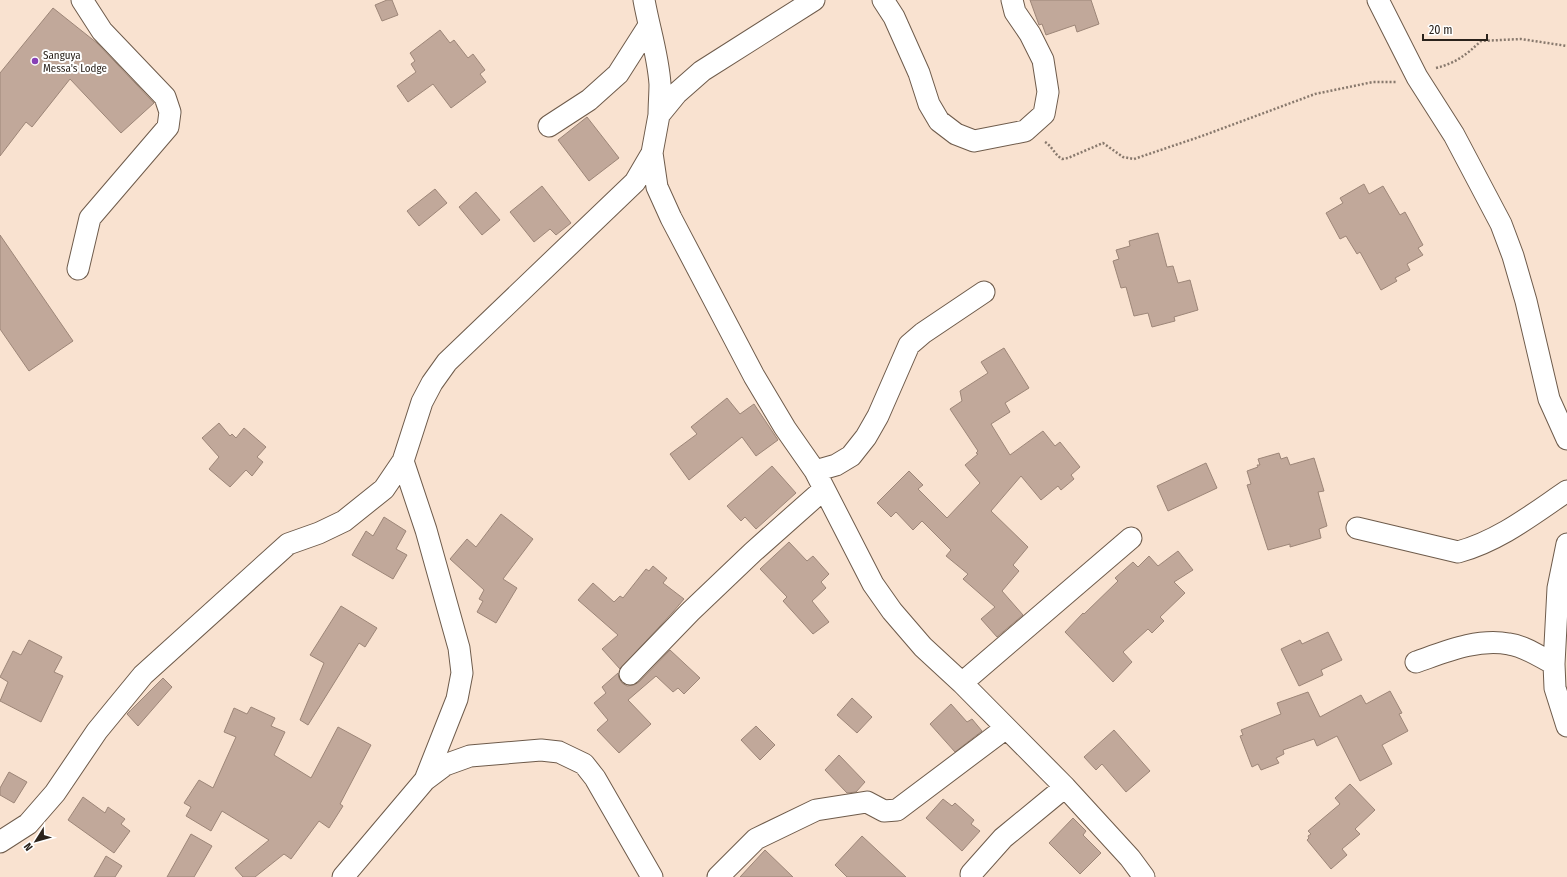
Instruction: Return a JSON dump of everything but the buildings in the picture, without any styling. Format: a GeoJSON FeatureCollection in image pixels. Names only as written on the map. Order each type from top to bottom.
{"type":"FeatureCollection","features":[{"type":"Feature","properties":{"kind":"street"},"geometry":{"type":"LineString","coordinates":[[78,269],[90,218],[168,127],[170,112],[165,97],[102,31],[82,0]]}},
{"type":"Feature","properties":{"kind":"street"},"geometry":{"type":"LineString","coordinates":[[644,0],[648,27],[657,59],[660,84],[659,115],[652,153],[657,187],[671,218],[754,376],[785,428],[815,471],[874,584],[892,611],[923,647],[962,683],[1064,787],[1130,858],[1144,877]]}},
{"type":"Feature","properties":{"kind":"street"},"geometry":{"type":"LineString","coordinates":[[659,115],[677,93],[702,71],[814,0]]}},
{"type":"Feature","properties":{"kind":"street"},"geometry":{"type":"LineString","coordinates":[[883,0],[894,17],[919,74],[929,104],[939,120],[956,134],[974,141],[1025,131],[1044,114],[1048,92],[1043,60],[1030,34],[1015,12],[1012,0]]}},
{"type":"Feature","properties":{"kind":"street"},"geometry":{"type":"LineString","coordinates":[[1378,0],[1417,77],[1454,135],[1502,224],[1514,256],[1526,300],[1549,399],[1567,439]]}},
{"type":"Feature","properties":{"kind":"street"},"geometry":{"type":"LineString","coordinates":[[549,126],[590,100],[618,74],[648,27]]}},
{"type":"Feature","properties":{"kind":"street"},"geometry":{"type":"LineString","coordinates":[[0,842],[28,824],[55,793],[97,731],[143,675],[288,544],[319,533],[344,521],[384,489],[403,461],[422,402],[432,383],[447,362],[635,182],[652,153]]}},
{"type":"Feature","properties":{"kind":"street"},"geometry":{"type":"LineString","coordinates":[[815,471],[836,465],[851,456],[866,437],[878,416],[909,345],[923,333],[984,292]]}},
{"type":"Feature","properties":{"kind":"street"},"geometry":{"type":"LineString","coordinates":[[403,461],[426,530],[459,648],[462,673],[457,699],[425,780]]}},
{"type":"Feature","properties":{"kind":"street"},"geometry":{"type":"LineString","coordinates":[[630,674],[690,612],[753,552],[824,489]]}},
{"type":"Feature","properties":{"kind":"street"},"geometry":{"type":"LineString","coordinates":[[1357,528],[1458,552],[1472,548],[1505,533],[1567,491]]}},
{"type":"Feature","properties":{"kind":"street"},"geometry":{"type":"LineString","coordinates":[[962,683],[1131,538]]}},
{"type":"Feature","properties":{"kind":"street"},"geometry":{"type":"LineString","coordinates":[[1567,544],[1558,588],[1554,664],[1555,688],[1567,726]]}},
{"type":"Feature","properties":{"kind":"street"},"geometry":{"type":"LineString","coordinates":[[1416,662],[1465,646],[1489,642],[1510,644],[1529,651],[1554,664]]}},
{"type":"Feature","properties":{"kind":"street"},"geometry":{"type":"LineString","coordinates":[[718,877],[756,838],[816,810],[867,802],[884,811],[897,810],[1006,728]]}},
{"type":"Feature","properties":{"kind":"street"},"geometry":{"type":"LineString","coordinates":[[343,877],[425,780],[445,765],[470,756],[540,750],[559,752],[584,764],[595,778],[652,877]]}},
{"type":"Feature","properties":{"kind":"street"},"geometry":{"type":"LineString","coordinates":[[971,874],[1003,838],[1064,787]]}},
{"type":"Feature","properties":{"kind":"street"},"geometry":{"type":"LineString","coordinates":[[1130,858],[1154,877]]}},
{"type":"Feature","properties":{"kind":"path"},"geometry":{"type":"LineString","coordinates":[[1025,131],[1049,144],[1056,155],[1062,159],[1068,158],[1103,143],[1123,157],[1134,159],[1202,136],[1315,94],[1373,82],[1407,82],[1431,69],[1450,64],[1466,55],[1481,41],[1521,39],[1567,46]]}},
{"type":"Feature","properties":{"kind":"place","name":"Sanguya Messa's Lodge"},"geometry":{"type":"Point","coordinates":[35,61]}}]}
